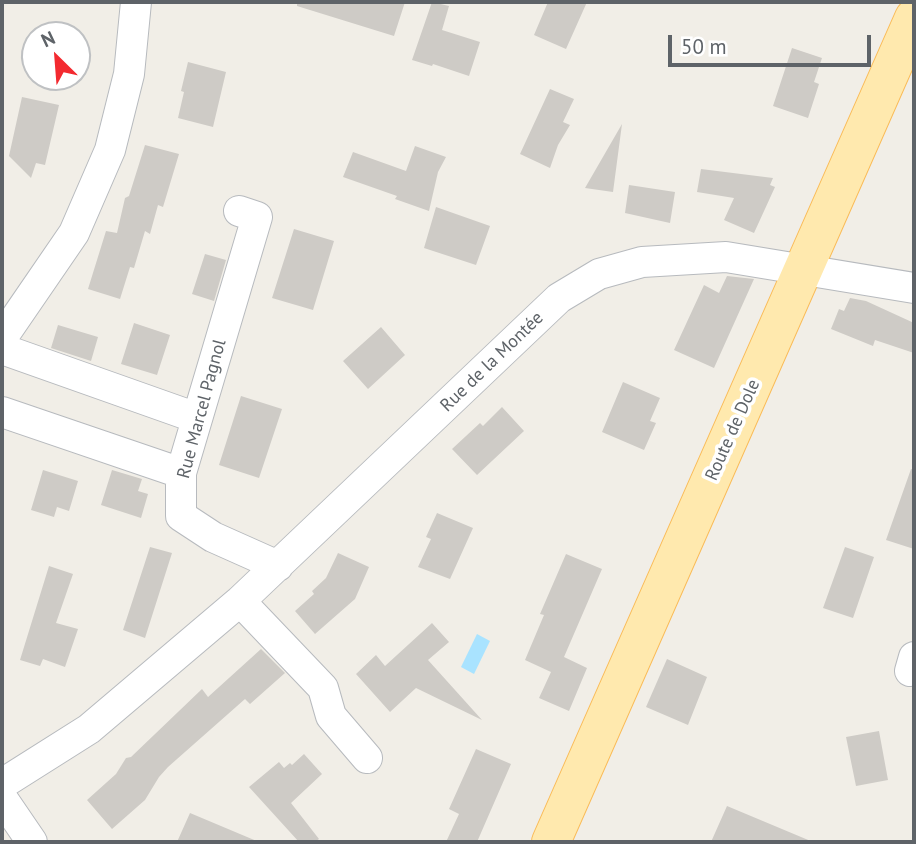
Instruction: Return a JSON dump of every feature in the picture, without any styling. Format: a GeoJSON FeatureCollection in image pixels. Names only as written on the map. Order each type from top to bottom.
{"type":"FeatureCollection","features":[{"type":"Feature","properties":{"kind":"main road","name":"Route de Dole"},"geometry":{"type":"LineString","coordinates":[[551,842],[914,18]]}},
{"type":"Feature","properties":{"kind":"street"},"geometry":{"type":"LineString","coordinates":[[2,338],[74,233],[110,150],[130,74],[136,2]]}},
{"type":"Feature","properties":{"kind":"street","name":"Rue Marcel Pagnol"},"geometry":{"type":"LineString","coordinates":[[239,211],[257,217],[181,473],[181,516],[213,537],[278,566]]}},
{"type":"Feature","properties":{"kind":"street","name":"Rue de la Montée"},"geometry":{"type":"LineString","coordinates":[[2,784],[89,729],[240,601],[559,298],[599,274],[642,262],[726,257],[914,288]]}},
{"type":"Feature","properties":{"kind":"street"},"geometry":{"type":"LineString","coordinates":[[2,349],[197,418]]}},
{"type":"Feature","properties":{"kind":"street"},"geometry":{"type":"LineString","coordinates":[[2,412],[181,473]]}},
{"type":"Feature","properties":{"kind":"street"},"geometry":{"type":"LineString","coordinates":[[240,601],[323,688],[331,716],[366,758]]}},
{"type":"Feature","properties":{"kind":"street"},"geometry":{"type":"LineString","coordinates":[[2,798],[32,842]]}},
{"type":"Feature","properties":{"kind":"water"},"geometry":{"type":"Polygon","coordinates":[[[477,634],[490,641],[474,674],[461,667],[477,634]]]}},
{"type":"Feature","properties":{"kind":"building"},"geometry":{"type":"Polygon","coordinates":[[[297,2],[405,2],[394,36],[297,6],[297,2]]]}},
{"type":"Feature","properties":{"kind":"building"},"geometry":{"type":"Polygon","coordinates":[[[432,2],[449,6],[442,30],[480,42],[469,76],[412,60],[432,2]]]}},
{"type":"Feature","properties":{"kind":"building"},"geometry":{"type":"Polygon","coordinates":[[[548,2],[587,2],[566,49],[534,35],[548,2]]]}},
{"type":"Feature","properties":{"kind":"building"},"geometry":{"type":"Polygon","coordinates":[[[792,48],[822,58],[814,82],[819,84],[808,118],[773,106],[792,48]]]}},
{"type":"Feature","properties":{"kind":"building"},"geometry":{"type":"Polygon","coordinates":[[[188,62],[226,72],[213,127],[178,118],[188,62]]]}},
{"type":"Feature","properties":{"kind":"building"},"geometry":{"type":"Polygon","coordinates":[[[550,89],[574,99],[563,122],[570,125],[558,145],[550,168],[520,154],[550,89]]]}},
{"type":"Feature","properties":{"kind":"building"},"geometry":{"type":"Polygon","coordinates":[[[22,97],[59,105],[45,165],[36,163],[31,178],[9,156],[22,97]]]}},
{"type":"Feature","properties":{"kind":"building"},"geometry":{"type":"Polygon","coordinates":[[[622,124],[613,192],[585,188],[622,124]]]}},
{"type":"Feature","properties":{"kind":"building"},"geometry":{"type":"Polygon","coordinates":[[[145,145],[179,154],[163,207],[158,205],[150,234],[145,231],[134,268],[130,267],[120,299],[88,289],[106,231],[117,233],[125,198],[129,196],[145,145]]]}},
{"type":"Feature","properties":{"kind":"building"},"geometry":{"type":"Polygon","coordinates":[[[415,146],[446,157],[438,172],[429,211],[395,199],[397,196],[343,177],[353,152],[406,171],[415,146]]]}},
{"type":"Feature","properties":{"kind":"building"},"geometry":{"type":"Polygon","coordinates":[[[701,169],[773,178],[770,185],[775,187],[754,233],[724,220],[734,198],[697,192],[701,169]]]}},
{"type":"Feature","properties":{"kind":"building"},"geometry":{"type":"Polygon","coordinates":[[[629,185],[675,192],[670,223],[625,213],[629,185]]]}},
{"type":"Feature","properties":{"kind":"building"},"geometry":{"type":"Polygon","coordinates":[[[436,207],[490,226],[476,265],[424,248],[436,207]]]}},
{"type":"Feature","properties":{"kind":"building"},"geometry":{"type":"Polygon","coordinates":[[[294,229],[334,241],[313,310],[272,298],[294,229]]]}},
{"type":"Feature","properties":{"kind":"building"},"geometry":{"type":"Polygon","coordinates":[[[205,254],[226,260],[214,301],[192,294],[205,254]]]}},
{"type":"Feature","properties":{"kind":"building"},"geometry":{"type":"Polygon","coordinates":[[[727,276],[754,279],[714,368],[674,350],[704,285],[719,293],[727,276]]]}},
{"type":"Feature","properties":{"kind":"building"},"geometry":{"type":"Polygon","coordinates":[[[850,298],[866,301],[914,323],[914,353],[875,340],[873,346],[831,329],[839,309],[844,311],[850,298]]]}},
{"type":"Feature","properties":{"kind":"building"},"geometry":{"type":"Polygon","coordinates":[[[134,323],[170,335],[157,375],[121,364],[134,323]]]}},
{"type":"Feature","properties":{"kind":"building"},"geometry":{"type":"Polygon","coordinates":[[[58,325],[98,337],[91,361],[51,348],[58,325]]]}},
{"type":"Feature","properties":{"kind":"building"},"geometry":{"type":"Polygon","coordinates":[[[381,327],[405,355],[368,389],[343,361],[381,327]]]}},
{"type":"Feature","properties":{"kind":"building"},"geometry":{"type":"Polygon","coordinates":[[[623,382],[660,398],[650,421],[656,423],[644,450],[602,432],[623,382]]]}},
{"type":"Feature","properties":{"kind":"building"},"geometry":{"type":"Polygon","coordinates":[[[241,396],[282,409],[259,478],[219,465],[241,396]]]}},
{"type":"Feature","properties":{"kind":"building"},"geometry":{"type":"Polygon","coordinates":[[[502,407],[524,431],[477,475],[452,449],[480,423],[483,426],[502,407]]]}},
{"type":"Feature","properties":{"kind":"building"},"geometry":{"type":"Polygon","coordinates":[[[911,469],[914,470],[914,549],[886,540],[911,469]]]}},
{"type":"Feature","properties":{"kind":"building"},"geometry":{"type":"Polygon","coordinates":[[[43,470],[78,481],[69,511],[57,507],[54,517],[31,510],[43,470]]]}},
{"type":"Feature","properties":{"kind":"building"},"geometry":{"type":"Polygon","coordinates":[[[112,470],[142,479],[138,491],[148,494],[141,518],[101,505],[112,470]]]}},
{"type":"Feature","properties":{"kind":"building"},"geometry":{"type":"Polygon","coordinates":[[[437,513],[473,528],[450,579],[418,567],[431,539],[426,537],[437,513]]]}},
{"type":"Feature","properties":{"kind":"building"},"geometry":{"type":"Polygon","coordinates":[[[150,547],[172,553],[145,638],[123,630],[150,547]]]}},
{"type":"Feature","properties":{"kind":"building"},"geometry":{"type":"Polygon","coordinates":[[[845,547],[874,557],[853,618],[823,608],[845,547]]]}},
{"type":"Feature","properties":{"kind":"building"},"geometry":{"type":"Polygon","coordinates":[[[338,553],[369,567],[355,599],[315,634],[295,611],[314,594],[312,591],[326,578],[338,553]]]}},
{"type":"Feature","properties":{"kind":"building"},"geometry":{"type":"Polygon","coordinates":[[[566,554],[602,569],[564,657],[587,668],[569,711],[539,698],[551,672],[525,660],[544,615],[540,614],[566,554]]]}},
{"type":"Feature","properties":{"kind":"building"},"geometry":{"type":"Polygon","coordinates":[[[49,566],[73,574],[56,623],[78,629],[65,667],[43,659],[40,666],[20,660],[49,566]]]}},
{"type":"Feature","properties":{"kind":"building"},"geometry":{"type":"Polygon","coordinates":[[[432,623],[449,642],[428,660],[482,720],[416,688],[390,712],[356,674],[376,655],[385,666],[432,623]]]}},
{"type":"Feature","properties":{"kind":"building"},"geometry":{"type":"Polygon","coordinates":[[[261,649],[285,673],[250,704],[245,699],[168,767],[145,800],[112,829],[87,800],[116,774],[126,758],[131,757],[202,689],[208,697],[261,649]]]}},
{"type":"Feature","properties":{"kind":"building"},"geometry":{"type":"Polygon","coordinates":[[[667,659],[707,677],[688,725],[646,707],[667,659]]]}},
{"type":"Feature","properties":{"kind":"building"},"geometry":{"type":"Polygon","coordinates":[[[879,731],[888,780],[856,786],[846,737],[879,731]]]}},
{"type":"Feature","properties":{"kind":"building"},"geometry":{"type":"Polygon","coordinates":[[[476,749],[511,764],[477,842],[446,842],[459,814],[449,809],[476,749]]]}},
{"type":"Feature","properties":{"kind":"building"},"geometry":{"type":"Polygon","coordinates":[[[304,754],[322,774],[291,803],[319,839],[315,842],[299,842],[249,787],[279,762],[284,768],[290,763],[292,765],[304,754]]]}},
{"type":"Feature","properties":{"kind":"building"},"geometry":{"type":"Polygon","coordinates":[[[727,806],[813,842],[711,842],[727,806]]]}},
{"type":"Feature","properties":{"kind":"building"},"geometry":{"type":"Polygon","coordinates":[[[190,813],[259,842],[177,842],[190,813]]]}}]}
